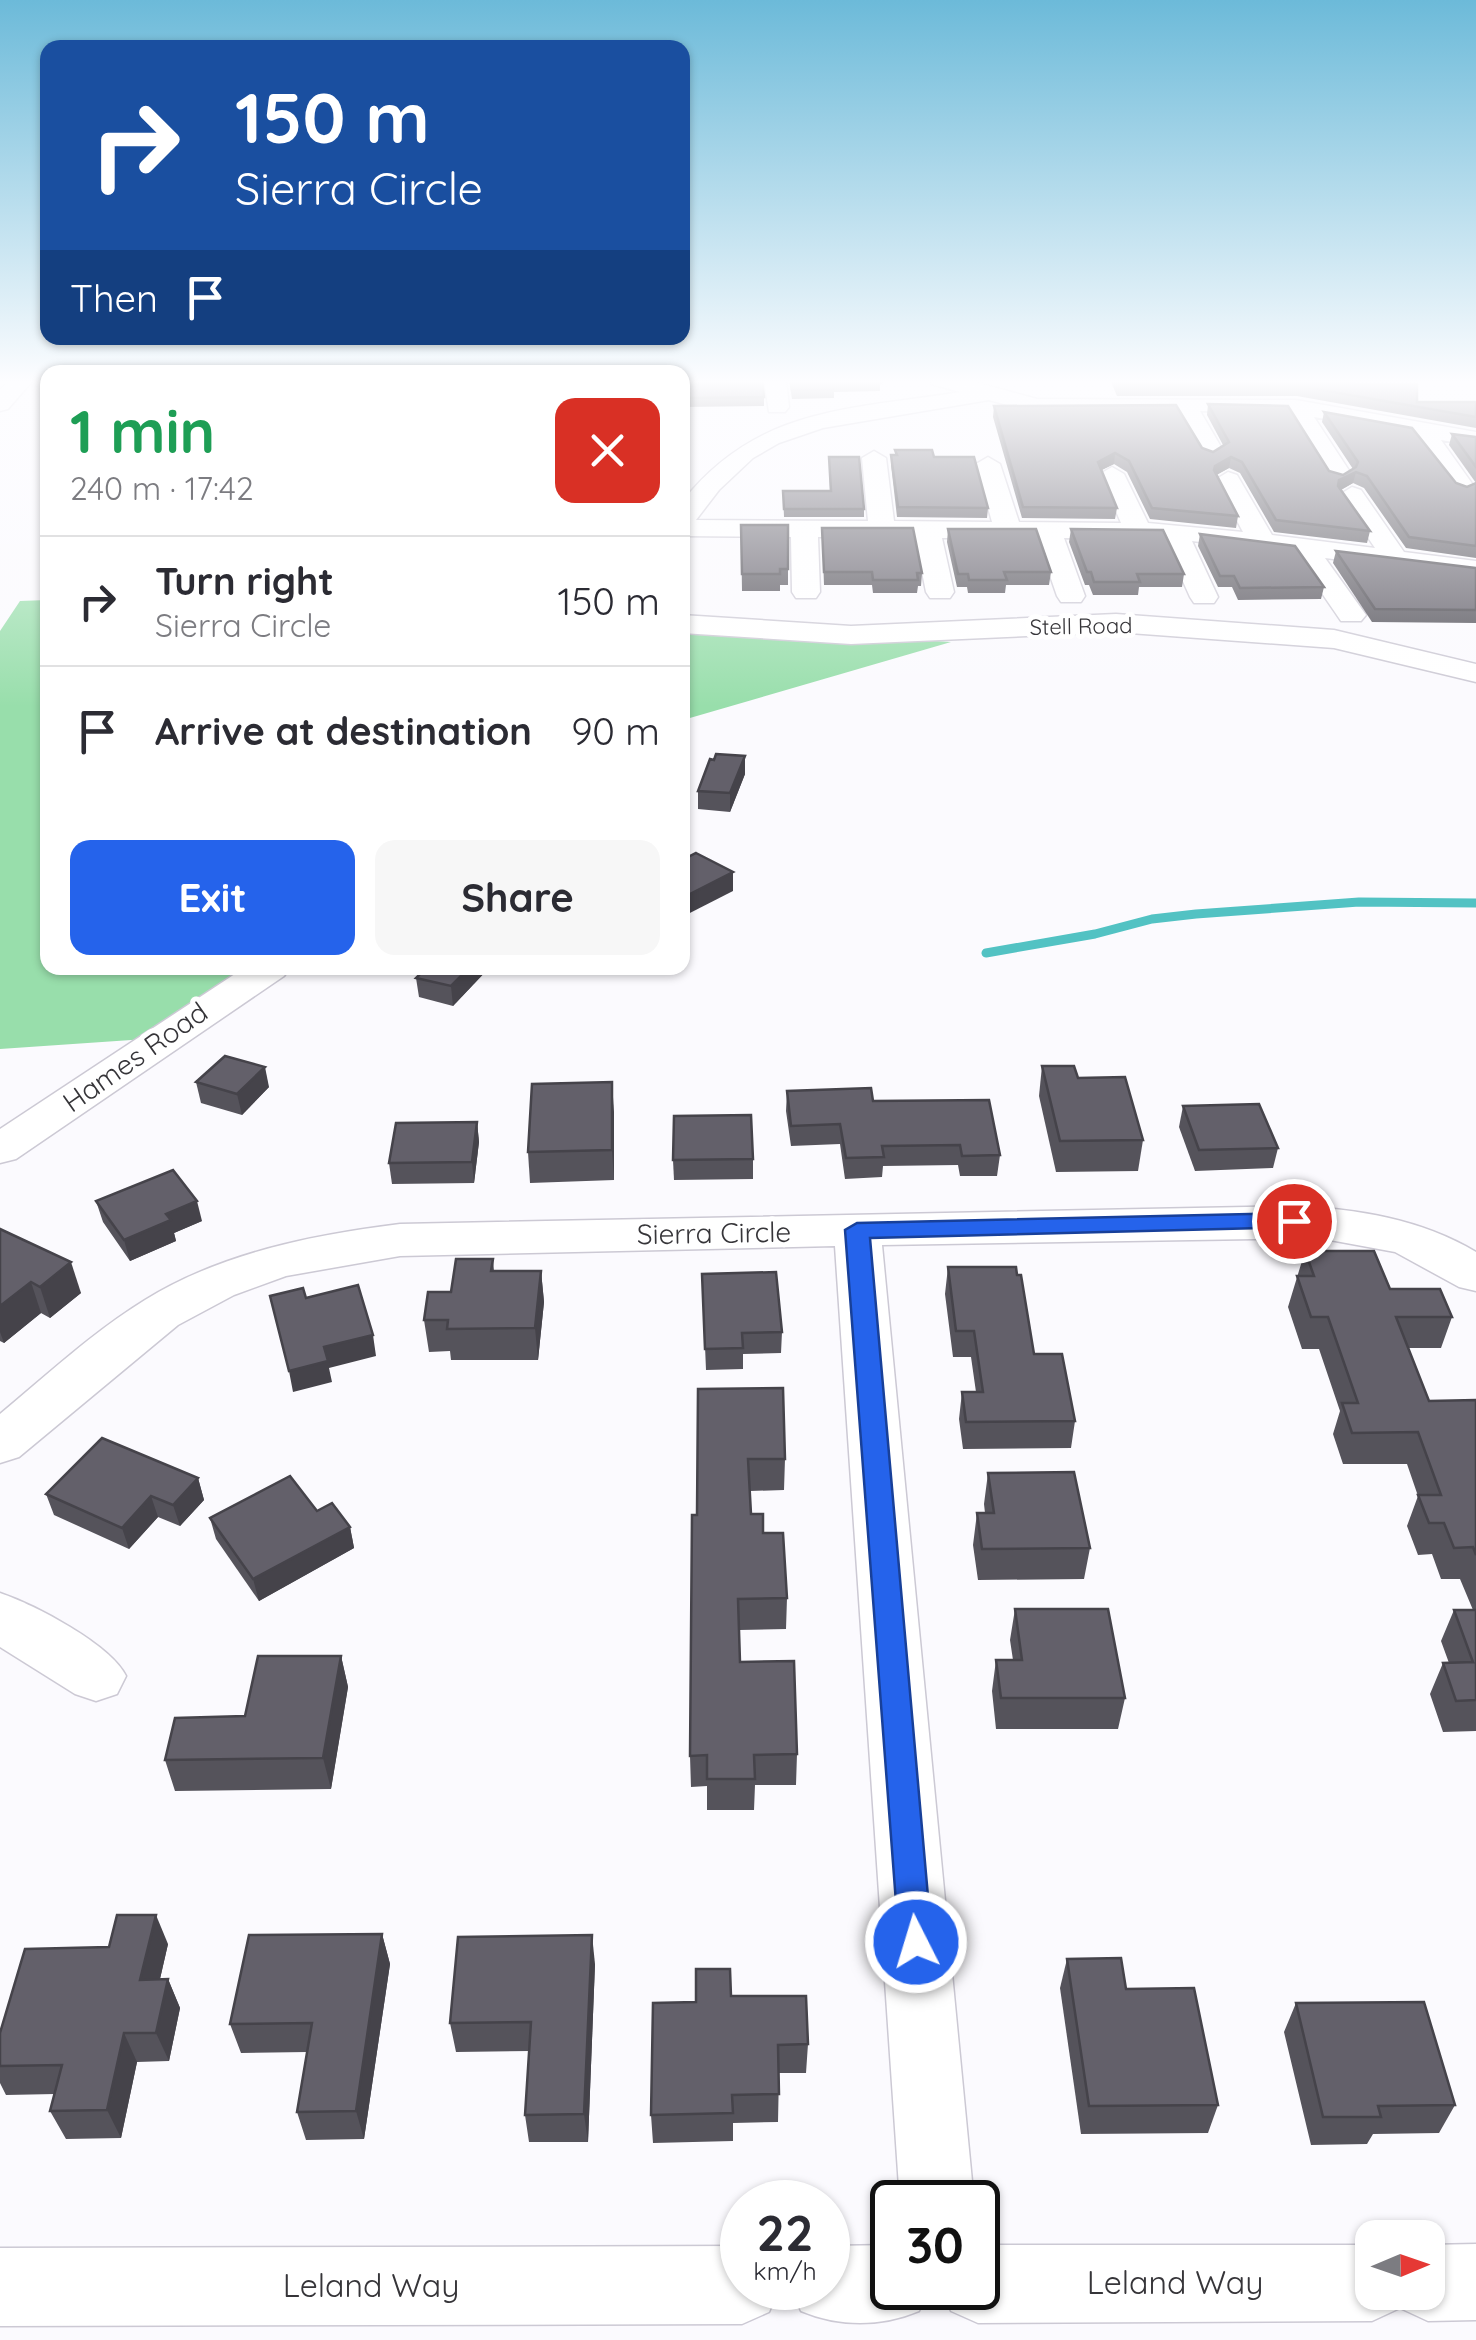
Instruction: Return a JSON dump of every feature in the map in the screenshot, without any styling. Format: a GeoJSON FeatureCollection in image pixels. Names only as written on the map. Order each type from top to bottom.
{"type":"FeatureCollection","features":[{"type":"Feature","properties":{"kind":"street"},"geometry":{"type":"LineString","coordinates":[[690,515],[713,488]]}},
{"type":"Feature","properties":{"kind":"street"},"geometry":{"type":"LineString","coordinates":[[877,488],[882,529]]}},
{"type":"Feature","properties":{"kind":"street"},"geometry":{"type":"LineString","coordinates":[[995,488],[1008,530]]}},
{"type":"Feature","properties":{"kind":"street"},"geometry":{"type":"LineString","coordinates":[[1119,488],[1138,530]]}},
{"type":"Feature","properties":{"kind":"street"},"geometry":{"type":"LineString","coordinates":[[1233,488],[1261,540]]}},
{"type":"Feature","properties":{"kind":"street"},"geometry":{"type":"LineString","coordinates":[[1348,488],[1395,558]]}},
{"type":"Feature","properties":{"kind":"street"},"geometry":{"type":"LineString","coordinates":[[690,524],[1174,530],[1446,565],[1471,581]]}},
{"type":"Feature","properties":{"kind":"street"},"geometry":{"type":"LineString","coordinates":[[804,528],[806,592]]}},
{"type":"Feature","properties":{"kind":"street"},"geometry":{"type":"LineString","coordinates":[[927,529],[940,592]]}},
{"type":"Feature","properties":{"kind":"street"},"geometry":{"type":"LineString","coordinates":[[1048,530],[1070,596]]}},
{"type":"Feature","properties":{"kind":"street"},"geometry":{"type":"LineString","coordinates":[[1174,530],[1204,597]]}},
{"type":"Feature","properties":{"kind":"street"},"geometry":{"type":"LineString","coordinates":[[1303,546],[1351,615]]}},
{"type":"Feature","properties":{"kind":"street","name":"Stell Road"},"geometry":{"type":"LineString","coordinates":[[690,625],[851,635],[1116,623],[1334,639],[1476,673]]}},
{"type":"Feature","properties":{"kind":"street","name":"Hames Road"},"geometry":{"type":"LineString","coordinates":[[0,1150],[260,975]]}},
{"type":"Feature","properties":{"kind":"street","name":"Sierra Circle"},"geometry":{"type":"LineString","coordinates":[[0,1443],[160,1314],[216,1284],[286,1259],[400,1240],[1330,1222],[1397,1234],[1432,1248],[1476,1275]]}},
{"type":"Feature","properties":{"kind":"street"},"geometry":{"type":"LineString","coordinates":[[857,1230],[935,2180]]}},
{"type":"Feature","properties":{"kind":"street"},"geometry":{"type":"LineString","coordinates":[[0,1617],[96,1676]]}},
{"type":"Feature","properties":{"kind":"street"},"geometry":{"type":"LineString","coordinates":[[1445,2282],[1476,2282]]}},
{"type":"Feature","properties":{"kind":"street","name":"Leland Way"},"geometry":{"type":"LineString","coordinates":[[1000,2284],[1355,2283]]}},
{"type":"Feature","properties":{"kind":"street","name":"Leland Way"},"geometry":{"type":"LineString","coordinates":[[0,2287],[720,2285]]}},
{"type":"Feature","properties":{"kind":"green space"},"geometry":{"type":"Polygon","coordinates":[[[40,600],[40,975],[267,975],[175,1037],[0,1049],[0,631],[20,601],[40,600]]]}},
{"type":"Feature","properties":{"kind":"green space"},"geometry":{"type":"Polygon","coordinates":[[[690,625],[951,642],[690,718],[690,625]]]}},
{"type":"Feature","properties":{"kind":"building"},"geometry":{"type":"Polygon","coordinates":[[[862,488],[864,509],[784,509],[783,491],[862,488]]]}},
{"type":"Feature","properties":{"kind":"building"},"geometry":{"type":"Polygon","coordinates":[[[895,488],[983,488],[988,508],[898,507],[895,488]]]}},
{"type":"Feature","properties":{"kind":"building"},"geometry":{"type":"Polygon","coordinates":[[[1018,488],[1109,488],[1117,508],[1023,507],[1018,488]]]}},
{"type":"Feature","properties":{"kind":"building"},"geometry":{"type":"Polygon","coordinates":[[[1142,488],[1223,488],[1238,516],[1152,508],[1142,488]]]}},
{"type":"Feature","properties":{"kind":"building"},"geometry":{"type":"Polygon","coordinates":[[[1257,488],[1340,488],[1370,531],[1276,520],[1257,488]]]}},
{"type":"Feature","properties":{"kind":"building"},"geometry":{"type":"Polygon","coordinates":[[[1375,488],[1476,488],[1476,546],[1409,537],[1375,488]]]}},
{"type":"Feature","properties":{"kind":"building"},"geometry":{"type":"Polygon","coordinates":[[[741,525],[788,525],[788,569],[780,569],[780,574],[742,574],[741,525]]]}},
{"type":"Feature","properties":{"kind":"building"},"geometry":{"type":"Polygon","coordinates":[[[822,528],[913,528],[922,573],[917,573],[918,580],[873,580],[872,572],[824,572],[822,528]]]}},
{"type":"Feature","properties":{"kind":"building"},"geometry":{"type":"Polygon","coordinates":[[[948,529],[1036,529],[1051,572],[1004,572],[1007,580],[969,580],[968,574],[958,574],[948,529]]]}},
{"type":"Feature","properties":{"kind":"building"},"geometry":{"type":"Polygon","coordinates":[[[1071,529],[1163,530],[1184,574],[1137,574],[1140,582],[1094,582],[1071,529]]]}},
{"type":"Feature","properties":{"kind":"building"},"geometry":{"type":"Polygon","coordinates":[[[1200,534],[1295,546],[1324,587],[1240,588],[1234,576],[1220,576],[1200,534]]]}},
{"type":"Feature","properties":{"kind":"building"},"geometry":{"type":"Polygon","coordinates":[[[1336,551],[1476,568],[1476,610],[1375,609],[1336,551]]]}},
{"type":"Feature","properties":{"kind":"building"},"geometry":{"type":"Polygon","coordinates":[[[716,754],[745,756],[730,793],[698,791],[710,759],[714,760],[716,754]]]}},
{"type":"Feature","properties":{"kind":"building"},"geometry":{"type":"Polygon","coordinates":[[[696,853],[733,872],[690,894],[690,856],[696,853]]]}},
{"type":"Feature","properties":{"kind":"building"},"geometry":{"type":"Polygon","coordinates":[[[419,975],[462,975],[451,986],[416,978],[419,975]]]}},
{"type":"Feature","properties":{"kind":"building"},"geometry":{"type":"Polygon","coordinates":[[[225,1056],[265,1067],[237,1094],[196,1082],[225,1056]]]}},
{"type":"Feature","properties":{"kind":"building"},"geometry":{"type":"Polygon","coordinates":[[[1042,1066],[1074,1066],[1078,1078],[1125,1077],[1143,1140],[1060,1141],[1042,1066]]]}},
{"type":"Feature","properties":{"kind":"building"},"geometry":{"type":"Polygon","coordinates":[[[612,1082],[612,1150],[528,1152],[532,1084],[612,1082]]]}},
{"type":"Feature","properties":{"kind":"building"},"geometry":{"type":"Polygon","coordinates":[[[871,1088],[873,1101],[989,1100],[1000,1155],[962,1156],[960,1145],[882,1146],[884,1157],[846,1158],[840,1124],[791,1126],[787,1091],[871,1088]]]}},
{"type":"Feature","properties":{"kind":"building"},"geometry":{"type":"Polygon","coordinates":[[[1259,1104],[1278,1148],[1199,1150],[1183,1106],[1259,1104]]]}},
{"type":"Feature","properties":{"kind":"building"},"geometry":{"type":"Polygon","coordinates":[[[751,1115],[753,1159],[673,1160],[674,1116],[751,1115]]]}},
{"type":"Feature","properties":{"kind":"building"},"geometry":{"type":"Polygon","coordinates":[[[477,1122],[472,1162],[389,1163],[396,1123],[477,1122]]]}},
{"type":"Feature","properties":{"kind":"building"},"geometry":{"type":"Polygon","coordinates":[[[173,1170],[197,1201],[166,1214],[171,1220],[124,1240],[96,1201],[173,1170]]]}},
{"type":"Feature","properties":{"kind":"building"},"geometry":{"type":"Polygon","coordinates":[[[0,1229],[71,1262],[40,1287],[31,1282],[0,1306],[0,1229]]]}},
{"type":"Feature","properties":{"kind":"building"},"geometry":{"type":"Polygon","coordinates":[[[1305,1251],[1374,1251],[1390,1289],[1440,1289],[1452,1317],[1396,1317],[1429,1401],[1476,1400],[1476,1555],[1473,1547],[1454,1548],[1444,1523],[1429,1523],[1418,1495],[1441,1495],[1418,1432],[1352,1433],[1342,1403],[1358,1403],[1328,1317],[1311,1317],[1297,1276],[1314,1276],[1305,1251]]]}},
{"type":"Feature","properties":{"kind":"building"},"geometry":{"type":"Polygon","coordinates":[[[456,1259],[493,1259],[491,1271],[541,1271],[535,1328],[447,1329],[448,1320],[424,1320],[428,1292],[451,1292],[456,1259]]]}},
{"type":"Feature","properties":{"kind":"building"},"geometry":{"type":"Polygon","coordinates":[[[948,1267],[1016,1267],[1017,1275],[1021,1275],[1034,1354],[1062,1354],[1075,1421],[966,1422],[962,1392],[983,1392],[974,1331],[956,1331],[948,1267]]]}},
{"type":"Feature","properties":{"kind":"building"},"geometry":{"type":"Polygon","coordinates":[[[776,1272],[782,1332],[742,1333],[743,1348],[705,1349],[702,1274],[776,1272]]]}},
{"type":"Feature","properties":{"kind":"building"},"geometry":{"type":"Polygon","coordinates":[[[358,1285],[373,1335],[324,1347],[328,1361],[289,1371],[270,1296],[303,1288],[306,1298],[358,1285]]]}},
{"type":"Feature","properties":{"kind":"building"},"geometry":{"type":"Polygon","coordinates":[[[783,1388],[785,1459],[748,1459],[751,1514],[763,1514],[763,1533],[783,1533],[787,1598],[738,1599],[740,1662],[794,1661],[797,1754],[754,1755],[755,1779],[707,1779],[707,1755],[690,1756],[692,1515],[697,1515],[698,1389],[783,1388]]]}},
{"type":"Feature","properties":{"kind":"building"},"geometry":{"type":"Polygon","coordinates":[[[102,1438],[198,1478],[173,1505],[151,1496],[122,1528],[46,1494],[102,1438]]]}},
{"type":"Feature","properties":{"kind":"building"},"geometry":{"type":"Polygon","coordinates":[[[1074,1472],[1090,1548],[982,1549],[977,1513],[994,1513],[988,1473],[1074,1472]]]}},
{"type":"Feature","properties":{"kind":"building"},"geometry":{"type":"Polygon","coordinates":[[[290,1476],[317,1511],[332,1503],[350,1527],[253,1579],[210,1518],[290,1476]]]}},
{"type":"Feature","properties":{"kind":"building"},"geometry":{"type":"Polygon","coordinates":[[[1015,1609],[1108,1609],[1125,1698],[1001,1698],[996,1660],[1022,1660],[1015,1609]]]}},
{"type":"Feature","properties":{"kind":"building"},"geometry":{"type":"Polygon","coordinates":[[[1454,1610],[1476,1610],[1476,1700],[1456,1701],[1443,1663],[1473,1662],[1454,1610]]]}},
{"type":"Feature","properties":{"kind":"building"},"geometry":{"type":"Polygon","coordinates":[[[258,1656],[341,1656],[323,1758],[165,1760],[175,1718],[245,1716],[258,1656]]]}},
{"type":"Feature","properties":{"kind":"building"},"geometry":{"type":"Polygon","coordinates":[[[117,1915],[156,1915],[140,1980],[168,1979],[156,2033],[124,2033],[107,2110],[50,2111],[62,2065],[0,2066],[0,2033],[25,1949],[109,1947],[117,1915]]]}},
{"type":"Feature","properties":{"kind":"building"},"geometry":{"type":"Polygon","coordinates":[[[382,1934],[356,2111],[297,2112],[312,2023],[230,2024],[249,1935],[382,1934]]]}},
{"type":"Feature","properties":{"kind":"building"},"geometry":{"type":"Polygon","coordinates":[[[592,1935],[584,2114],[525,2115],[531,2022],[450,2023],[458,1937],[592,1935]]]}},
{"type":"Feature","properties":{"kind":"building"},"geometry":{"type":"Polygon","coordinates":[[[1121,1958],[1126,1989],[1194,1988],[1218,2105],[1089,2106],[1067,1959],[1121,1958]]]}},
{"type":"Feature","properties":{"kind":"building"},"geometry":{"type":"Polygon","coordinates":[[[696,1969],[730,1969],[731,1996],[806,1996],[808,2044],[778,2045],[779,2094],[732,2095],[733,2113],[651,2115],[653,2003],[696,2002],[696,1969]]]}},
{"type":"Feature","properties":{"kind":"building"},"geometry":{"type":"Polygon","coordinates":[[[1424,2002],[1455,2105],[1378,2106],[1381,2117],[1323,2117],[1296,2003],[1424,2002]]]}},
{"type":"Feature","properties":{"kind":"waterway"},"geometry":{"type":"LineString","coordinates":[[986,953],[1095,934],[1152,919],[1196,914],[1359,902],[1476,903]]}},
{"type":"Feature","properties":{"kind":"route"},"geometry":{"type":"LineString","coordinates":[[916,1942],[857,1230],[1294,1221]]}}]}
